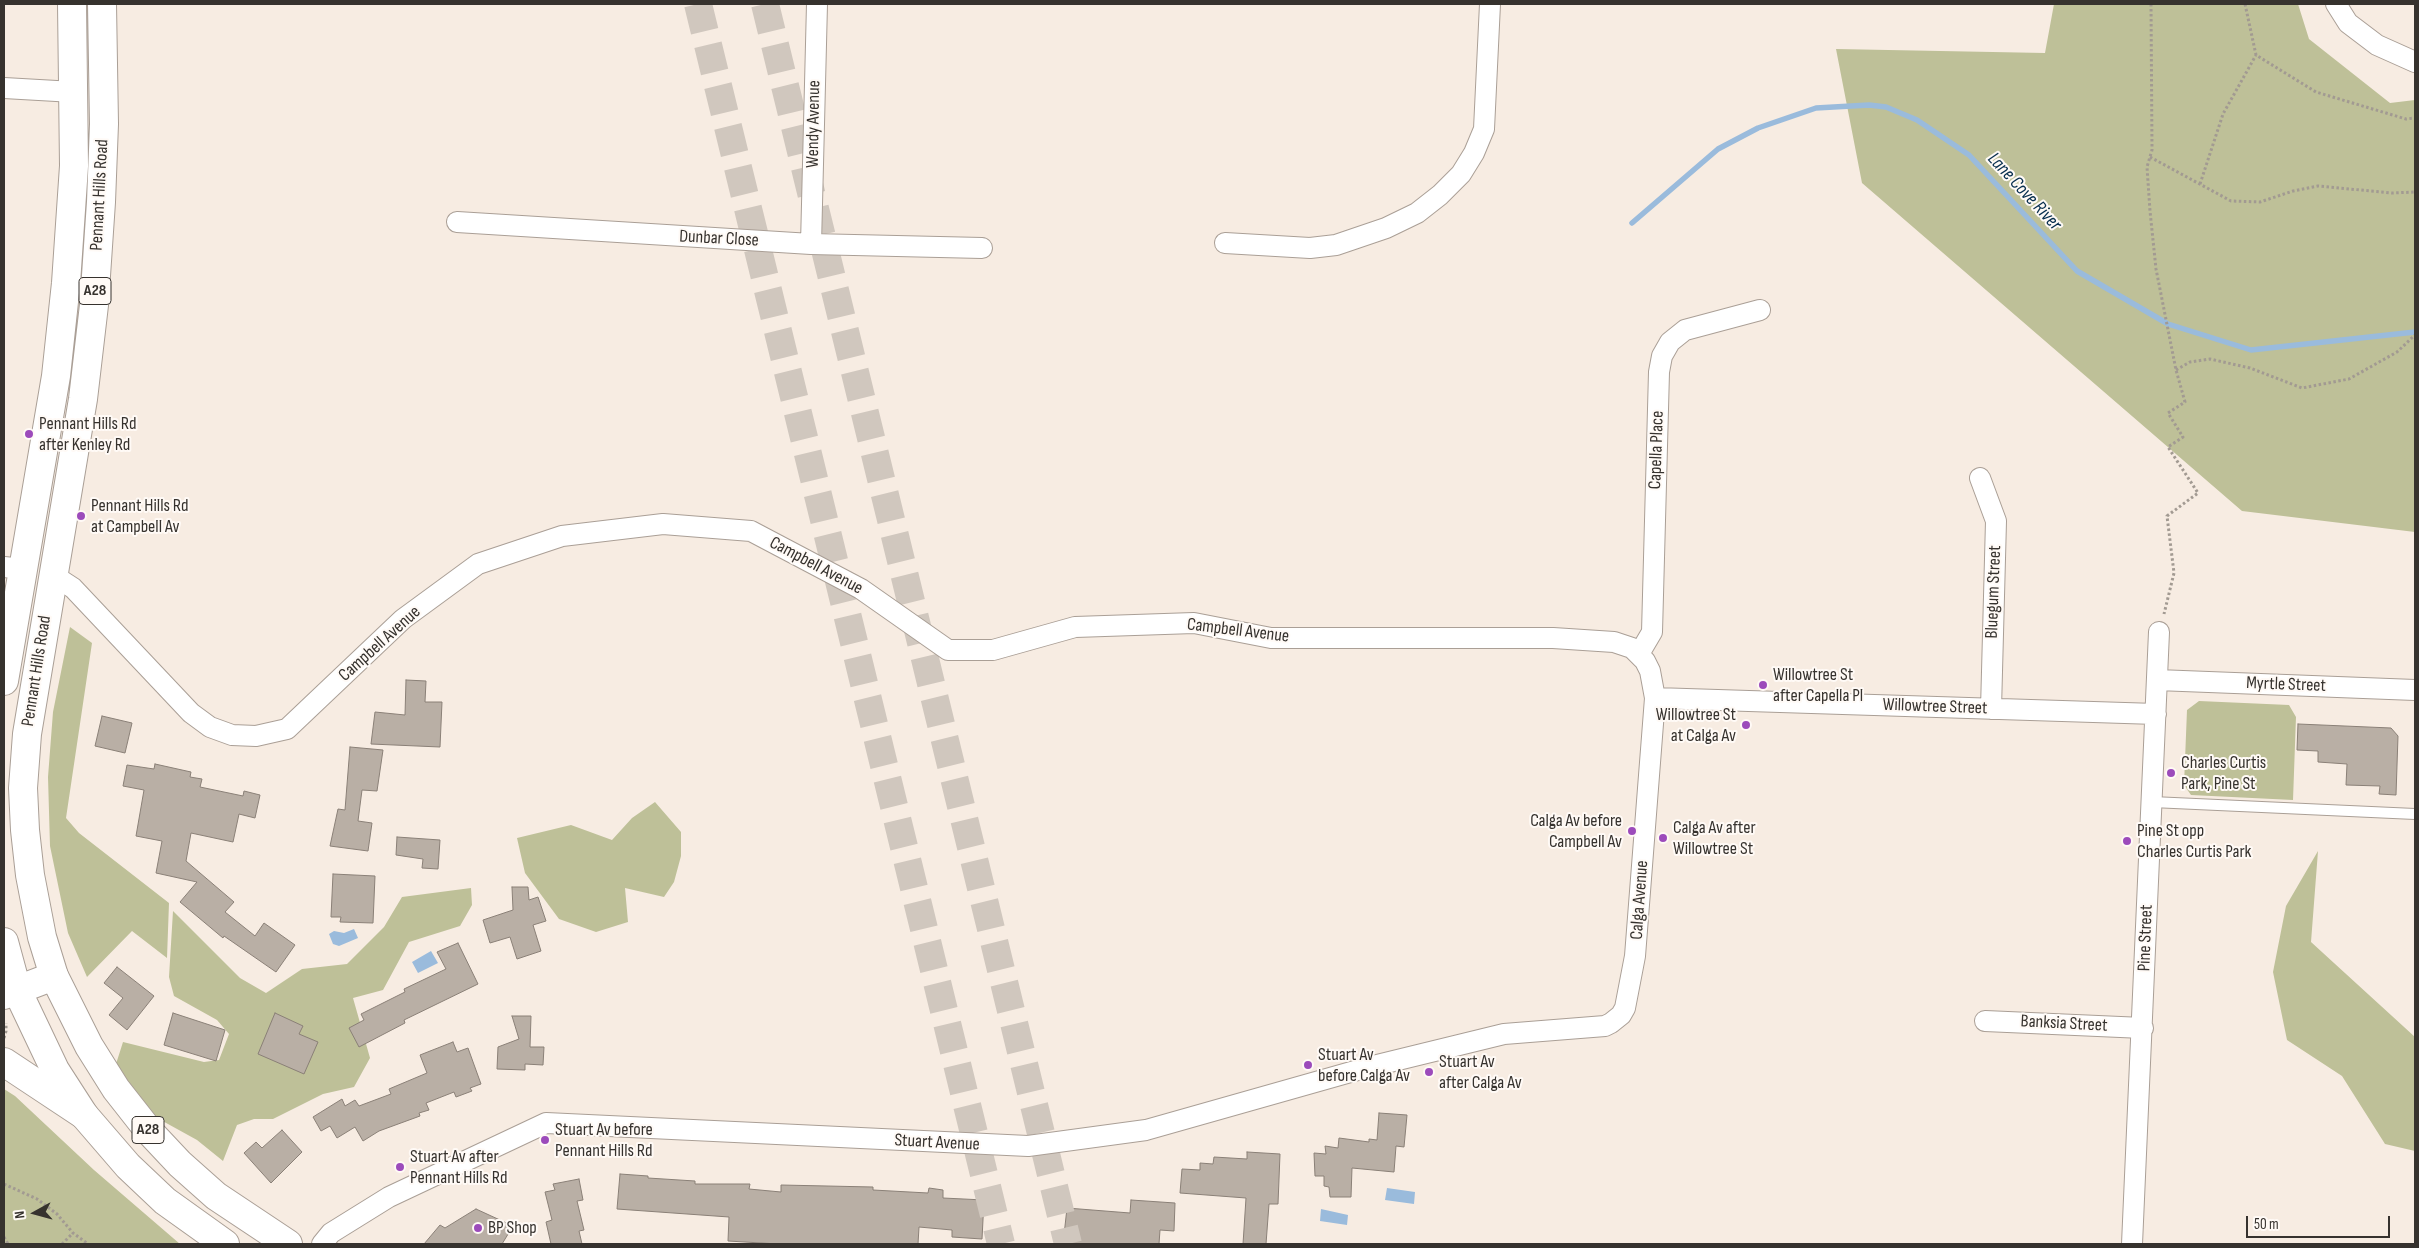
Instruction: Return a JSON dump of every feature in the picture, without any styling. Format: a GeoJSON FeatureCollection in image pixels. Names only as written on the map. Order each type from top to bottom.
{"type":"FeatureCollection","features":[{"type":"Feature","properties":{"kind":"main road","name":"Pennant Hills Road"},"geometry":{"type":"LineString","coordinates":[[4,681],[14,568],[57,366],[74,166],[72,4]]}},
{"type":"Feature","properties":{"kind":"main road","name":"Pennant Hills Road"},"geometry":{"type":"LineString","coordinates":[[102,4],[104,133],[94,305],[82,399],[27,734],[23,788],[30,875],[42,937],[54,976],[88,1046],[116,1089],[148,1131],[180,1164],[216,1196],[288,1244]]}},
{"type":"Feature","properties":{"kind":"main road","name":"A28"},"geometry":{"type":"LineString","coordinates":[[4,942],[9,1001],[84,1115],[128,1166],[165,1200],[225,1244]]}},
{"type":"Feature","properties":{"kind":"main road"},"geometry":{"type":"LineString","coordinates":[[9,1001],[54,976]]}},
{"type":"Feature","properties":{"kind":"main road"},"geometry":{"type":"LineString","coordinates":[[4,1062],[84,1115]]}},
{"type":"Feature","properties":{"kind":"street","name":"Wendy Avenue"},"geometry":{"type":"LineString","coordinates":[[811,244],[817,4]]}},
{"type":"Feature","properties":{"kind":"street"},"geometry":{"type":"LineString","coordinates":[[1225,243],[1310,248],[1336,244],[1386,228],[1416,212],[1440,195],[1461,174],[1474,153],[1484,129],[1490,4]]}},
{"type":"Feature","properties":{"kind":"street"},"geometry":{"type":"LineString","coordinates":[[2336,4],[2348,22],[2377,45],[2415,62]]}},
{"type":"Feature","properties":{"kind":"street"},"geometry":{"type":"LineString","coordinates":[[4,88],[74,92]]}},
{"type":"Feature","properties":{"kind":"street","name":"Dunbar Close"},"geometry":{"type":"LineString","coordinates":[[457,222],[811,244],[982,248]]}},
{"type":"Feature","properties":{"kind":"street","name":"Capella Place"},"geometry":{"type":"LineString","coordinates":[[1639,654],[1652,632],[1659,381],[1662,356],[1670,342],[1685,330],[1760,310]]}},
{"type":"Feature","properties":{"kind":"street","name":"Bluegum Street"},"geometry":{"type":"LineString","coordinates":[[1980,478],[1996,521],[1991,709]]}},
{"type":"Feature","properties":{"kind":"street","name":"Campbell Avenue"},"geometry":{"type":"LineString","coordinates":[[53,575],[73,588],[191,713],[210,727],[232,735],[256,736],[287,729],[403,619],[478,564],[562,536],[663,524],[751,531],[861,589],[948,650],[993,650],[1076,627],[1194,623],[1270,638],[1553,638],[1614,642],[1632,648],[1639,654]]}},
{"type":"Feature","properties":{"kind":"street","name":"Pine Street"},"geometry":{"type":"LineString","coordinates":[[2132,1244],[2159,632]]}},
{"type":"Feature","properties":{"kind":"street"},"geometry":{"type":"LineString","coordinates":[[1639,654],[1650,671],[1655,698]]}},
{"type":"Feature","properties":{"kind":"street","name":"Myrtle Street"},"geometry":{"type":"LineString","coordinates":[[2157,680],[2415,690]]}},
{"type":"Feature","properties":{"kind":"street","name":"Willowtree Street"},"geometry":{"type":"LineString","coordinates":[[1655,698],[2156,714]]}},
{"type":"Feature","properties":{"kind":"street","name":"Calga Avenue"},"geometry":{"type":"LineString","coordinates":[[1570,1027],[1605,1026],[1616,1019],[1625,1008],[1636,956],[1655,698]]}},
{"type":"Feature","properties":{"kind":"street","name":"Banksia Street"},"geometry":{"type":"LineString","coordinates":[[1985,1021],[2142,1028]]}},
{"type":"Feature","properties":{"kind":"street","name":"Stuart Avenue"},"geometry":{"type":"LineString","coordinates":[[322,1244],[331,1233],[389,1197],[546,1123],[1028,1146],[1146,1130],[1439,1049],[1504,1034],[1570,1027]]}},
{"type":"Feature","properties":{"kind":"lane"},"geometry":{"type":"LineString","coordinates":[[2152,802],[2415,814]]}},
{"type":"Feature","properties":{"kind":"path"},"geometry":{"type":"LineString","coordinates":[[2151,4],[2152,150],[2147,167],[2149,202],[2156,269],[2176,370],[2185,402],[2168,413],[2183,436],[2168,447],[2198,492],[2167,516],[2174,573],[2159,632]]}},
{"type":"Feature","properties":{"kind":"path"},"geometry":{"type":"LineString","coordinates":[[2200,184],[2223,114],[2256,55],[2245,4]]}},
{"type":"Feature","properties":{"kind":"path"},"geometry":{"type":"LineString","coordinates":[[2256,55],[2316,92],[2406,119],[2415,118]]}},
{"type":"Feature","properties":{"kind":"path"},"geometry":{"type":"LineString","coordinates":[[2150,157],[2230,201],[2260,202],[2293,190],[2318,186],[2392,193],[2415,192]]}},
{"type":"Feature","properties":{"kind":"path"},"geometry":{"type":"LineString","coordinates":[[2176,370],[2190,362],[2210,359],[2250,368],[2302,388],[2349,379],[2397,352],[2415,335]]}},
{"type":"Feature","properties":{"kind":"path"},"geometry":{"type":"LineString","coordinates":[[4,1038],[9,1001]]}},
{"type":"Feature","properties":{"kind":"path"},"geometry":{"type":"LineString","coordinates":[[4,1184],[37,1199],[57,1214],[73,1233],[88,1244]]}},
{"type":"Feature","properties":{"kind":"path"},"geometry":{"type":"LineString","coordinates":[[62,1244],[73,1233]]}},
{"type":"Feature","properties":{"kind":"path"},"geometry":{"type":"LineString","coordinates":[[4,1237],[8,1244]]}},
{"type":"Feature","properties":{"kind":"green space"},"geometry":{"type":"Polygon","coordinates":[[[2054,4],[2298,4],[2309,39],[2390,103],[2415,100],[2415,532],[2242,511],[1862,183],[1836,49],[2045,53],[2054,4]]]}},
{"type":"Feature","properties":{"kind":"green space"},"geometry":{"type":"Polygon","coordinates":[[[70,627],[92,643],[66,818],[79,833],[169,903],[167,958],[132,931],[87,977],[68,933],[50,846],[48,777],[53,712],[70,627]]]}},
{"type":"Feature","properties":{"kind":"green space"},"geometry":{"type":"Polygon","coordinates":[[[2199,701],[2289,705],[2296,717],[2293,800],[2191,795],[2184,785],[2187,710],[2199,701]]]}},
{"type":"Feature","properties":{"kind":"green space"},"geometry":{"type":"Polygon","coordinates":[[[655,802],[681,832],[681,856],[674,882],[664,897],[625,888],[628,922],[596,932],[559,919],[525,873],[517,838],[571,825],[612,840],[632,818],[655,802]]]}},
{"type":"Feature","properties":{"kind":"green space"},"geometry":{"type":"Polygon","coordinates":[[[2318,851],[2311,942],[2415,1037],[2415,1151],[2385,1144],[2342,1076],[2287,1040],[2273,972],[2286,906],[2318,851]]]}},
{"type":"Feature","properties":{"kind":"green space"},"geometry":{"type":"Polygon","coordinates":[[[471,888],[472,905],[460,926],[409,942],[383,990],[353,998],[370,1058],[354,1087],[323,1094],[273,1119],[254,1119],[237,1125],[223,1161],[197,1140],[139,1108],[116,1064],[123,1042],[204,1062],[219,1060],[229,1034],[217,1020],[174,996],[169,977],[173,911],[240,978],[266,993],[302,969],[347,964],[384,927],[402,897],[471,888]]]}},
{"type":"Feature","properties":{"kind":"green space"},"geometry":{"type":"Polygon","coordinates":[[[4,1089],[15,1096],[94,1170],[180,1244],[4,1244],[4,1089]]]}},
{"type":"Feature","properties":{"kind":"water"},"geometry":{"type":"Polygon","coordinates":[[[354,929],[358,938],[339,946],[333,944],[329,934],[334,931],[344,933],[354,929]]]}},
{"type":"Feature","properties":{"kind":"water"},"geometry":{"type":"Polygon","coordinates":[[[431,951],[438,963],[418,973],[412,962],[431,951]]]}},
{"type":"Feature","properties":{"kind":"water"},"geometry":{"type":"Polygon","coordinates":[[[1387,1188],[1415,1192],[1414,1204],[1385,1200],[1387,1188]]]}},
{"type":"Feature","properties":{"kind":"water"},"geometry":{"type":"Polygon","coordinates":[[[1321,1209],[1348,1215],[1347,1225],[1320,1221],[1321,1209]]]}},
{"type":"Feature","properties":{"kind":"building"},"geometry":{"type":"Polygon","coordinates":[[[406,680],[426,681],[425,702],[442,702],[440,747],[371,744],[375,712],[405,715],[406,680]]]}},
{"type":"Feature","properties":{"kind":"building"},"geometry":{"type":"Polygon","coordinates":[[[102,716],[132,723],[125,753],[95,746],[102,716]]]}},
{"type":"Feature","properties":{"kind":"building"},"geometry":{"type":"Polygon","coordinates":[[[2298,724],[2391,728],[2398,736],[2396,795],[2379,794],[2380,786],[2346,785],[2347,764],[2318,762],[2318,751],[2297,750],[2298,724]]]}},
{"type":"Feature","properties":{"kind":"building"},"geometry":{"type":"Polygon","coordinates":[[[350,747],[383,750],[377,791],[362,790],[358,821],[372,823],[368,851],[330,846],[338,809],[345,810],[350,747]]]}},
{"type":"Feature","properties":{"kind":"building"},"geometry":{"type":"Polygon","coordinates":[[[155,764],[191,772],[190,777],[202,779],[200,787],[243,796],[244,791],[260,795],[255,818],[239,814],[233,842],[191,833],[186,861],[234,902],[225,912],[255,936],[264,923],[295,945],[276,972],[224,936],[223,938],[180,902],[197,882],[156,873],[162,841],[136,836],[144,790],[123,786],[127,765],[154,769],[155,764]]]}},
{"type":"Feature","properties":{"kind":"building"},"geometry":{"type":"Polygon","coordinates":[[[397,837],[440,840],[438,869],[422,868],[423,859],[396,855],[397,837]]]}},
{"type":"Feature","properties":{"kind":"building"},"geometry":{"type":"Polygon","coordinates":[[[333,874],[375,876],[373,923],[340,922],[341,917],[331,917],[333,874]]]}},
{"type":"Feature","properties":{"kind":"building"},"geometry":{"type":"Polygon","coordinates":[[[512,887],[528,887],[529,900],[538,897],[546,921],[533,925],[541,951],[517,959],[510,937],[490,943],[483,920],[513,910],[512,887]]]}},
{"type":"Feature","properties":{"kind":"building"},"geometry":{"type":"Polygon","coordinates":[[[458,943],[478,984],[404,1020],[405,1023],[359,1047],[349,1028],[364,1020],[361,1014],[405,992],[404,989],[446,969],[437,952],[458,943]]]}},
{"type":"Feature","properties":{"kind":"building"},"geometry":{"type":"Polygon","coordinates":[[[117,967],[154,996],[127,1030],[109,1015],[123,998],[104,983],[117,967]]]}},
{"type":"Feature","properties":{"kind":"building"},"geometry":{"type":"Polygon","coordinates":[[[173,1013],[225,1030],[216,1061],[164,1045],[173,1013]]]}},
{"type":"Feature","properties":{"kind":"building"},"geometry":{"type":"Polygon","coordinates":[[[275,1013],[303,1026],[299,1034],[318,1042],[304,1074],[258,1054],[275,1013]]]}},
{"type":"Feature","properties":{"kind":"building"},"geometry":{"type":"Polygon","coordinates":[[[512,1016],[531,1016],[530,1047],[544,1047],[543,1065],[525,1064],[525,1070],[497,1069],[498,1047],[519,1039],[512,1016]]]}},
{"type":"Feature","properties":{"kind":"building"},"geometry":{"type":"Polygon","coordinates":[[[453,1042],[457,1052],[468,1048],[481,1084],[470,1088],[472,1091],[456,1097],[454,1092],[426,1103],[429,1110],[419,1113],[420,1116],[379,1131],[363,1141],[355,1127],[337,1138],[330,1126],[321,1131],[313,1117],[342,1099],[345,1106],[355,1100],[359,1106],[391,1094],[389,1089],[427,1073],[420,1055],[453,1042]]]}},
{"type":"Feature","properties":{"kind":"building"},"geometry":{"type":"Polygon","coordinates":[[[1379,1113],[1407,1115],[1404,1147],[1396,1146],[1394,1172],[1352,1168],[1351,1197],[1330,1197],[1329,1187],[1324,1186],[1324,1176],[1315,1176],[1314,1153],[1326,1154],[1325,1146],[1338,1148],[1339,1138],[1369,1142],[1369,1139],[1377,1140],[1379,1113]]]}},
{"type":"Feature","properties":{"kind":"building"},"geometry":{"type":"Polygon","coordinates":[[[282,1130],[302,1152],[271,1183],[244,1153],[256,1142],[262,1148],[282,1130]]]}},
{"type":"Feature","properties":{"kind":"building"},"geometry":{"type":"Polygon","coordinates":[[[1247,1152],[1280,1154],[1278,1204],[1269,1204],[1266,1244],[1243,1244],[1246,1198],[1180,1193],[1182,1169],[1200,1170],[1200,1163],[1213,1164],[1214,1157],[1247,1159],[1247,1152]]]}},
{"type":"Feature","properties":{"kind":"building"},"geometry":{"type":"Polygon","coordinates":[[[620,1174],[695,1181],[695,1184],[750,1184],[749,1189],[781,1192],[781,1185],[873,1187],[873,1190],[928,1193],[929,1188],[943,1190],[943,1198],[984,1200],[982,1239],[952,1237],[952,1230],[919,1227],[918,1244],[778,1244],[728,1241],[729,1217],[617,1209],[620,1174]]]}},
{"type":"Feature","properties":{"kind":"building"},"geometry":{"type":"Polygon","coordinates":[[[579,1179],[583,1200],[577,1201],[584,1230],[579,1231],[582,1244],[551,1244],[546,1222],[552,1220],[545,1192],[555,1190],[553,1184],[579,1179]]]}},
{"type":"Feature","properties":{"kind":"building"},"geometry":{"type":"Polygon","coordinates":[[[1131,1200],[1175,1203],[1174,1231],[1160,1230],[1159,1244],[1063,1244],[1067,1208],[1130,1213],[1131,1200]]]}},
{"type":"Feature","properties":{"kind":"building","name":"BP Shop"},"geometry":{"type":"Polygon","coordinates":[[[476,1209],[513,1226],[502,1244],[424,1244],[440,1225],[445,1228],[476,1209]]]}},
{"type":"Feature","properties":{"kind":"waterway","name":"Lane Cove River"},"geometry":{"type":"LineString","coordinates":[[1632,223],[1718,149],[1758,128],[1816,108],[1869,105],[1886,107],[1917,120],[1969,155],[2077,271],[2168,324],[2251,350],[2415,332]]}},
{"type":"Feature","properties":{"kind":"tunnel"},"geometry":{"type":"LineString","coordinates":[[698,4],[1001,1244]]}},
{"type":"Feature","properties":{"kind":"tunnel"},"geometry":{"type":"LineString","coordinates":[[765,4],[1068,1244]]}},
{"type":"Feature","properties":{"kind":"place","name":"Pennant Hills Rd after Kenley Rd"},"geometry":{"type":"Point","coordinates":[29,434]}},
{"type":"Feature","properties":{"kind":"place","name":"Pennant Hills Rd at Campbell Av"},"geometry":{"type":"Point","coordinates":[81,516]}},
{"type":"Feature","properties":{"kind":"place","name":"Willowtree St after Capella Pl"},"geometry":{"type":"Point","coordinates":[1763,685]}},
{"type":"Feature","properties":{"kind":"place","name":"Willowtree St at Calga Av"},"geometry":{"type":"Point","coordinates":[1746,725]}},
{"type":"Feature","properties":{"kind":"place","name":"Charles Curtis Park, Pine St"},"geometry":{"type":"Point","coordinates":[2171,773]}},
{"type":"Feature","properties":{"kind":"place","name":"Calga Av before Campbell Av"},"geometry":{"type":"Point","coordinates":[1632,831]}},
{"type":"Feature","properties":{"kind":"place","name":"Calga Av after Willowtree St"},"geometry":{"type":"Point","coordinates":[1663,838]}},
{"type":"Feature","properties":{"kind":"place","name":"Pine St opp Charles Curtis Park"},"geometry":{"type":"Point","coordinates":[2127,841]}},
{"type":"Feature","properties":{"kind":"place","name":"Stuart Av before Calga Av"},"geometry":{"type":"Point","coordinates":[1308,1065]}},
{"type":"Feature","properties":{"kind":"place","name":"Stuart Av after Calga Av"},"geometry":{"type":"Point","coordinates":[1429,1072]}},
{"type":"Feature","properties":{"kind":"place","name":"Stuart Av before Pennant Hills Rd"},"geometry":{"type":"Point","coordinates":[545,1140]}},
{"type":"Feature","properties":{"kind":"place","name":"Stuart Av after Pennant Hills Rd"},"geometry":{"type":"Point","coordinates":[400,1167]}},
{"type":"Feature","properties":{"kind":"place","name":"BP Shop"},"geometry":{"type":"Point","coordinates":[478,1228]}}]}
